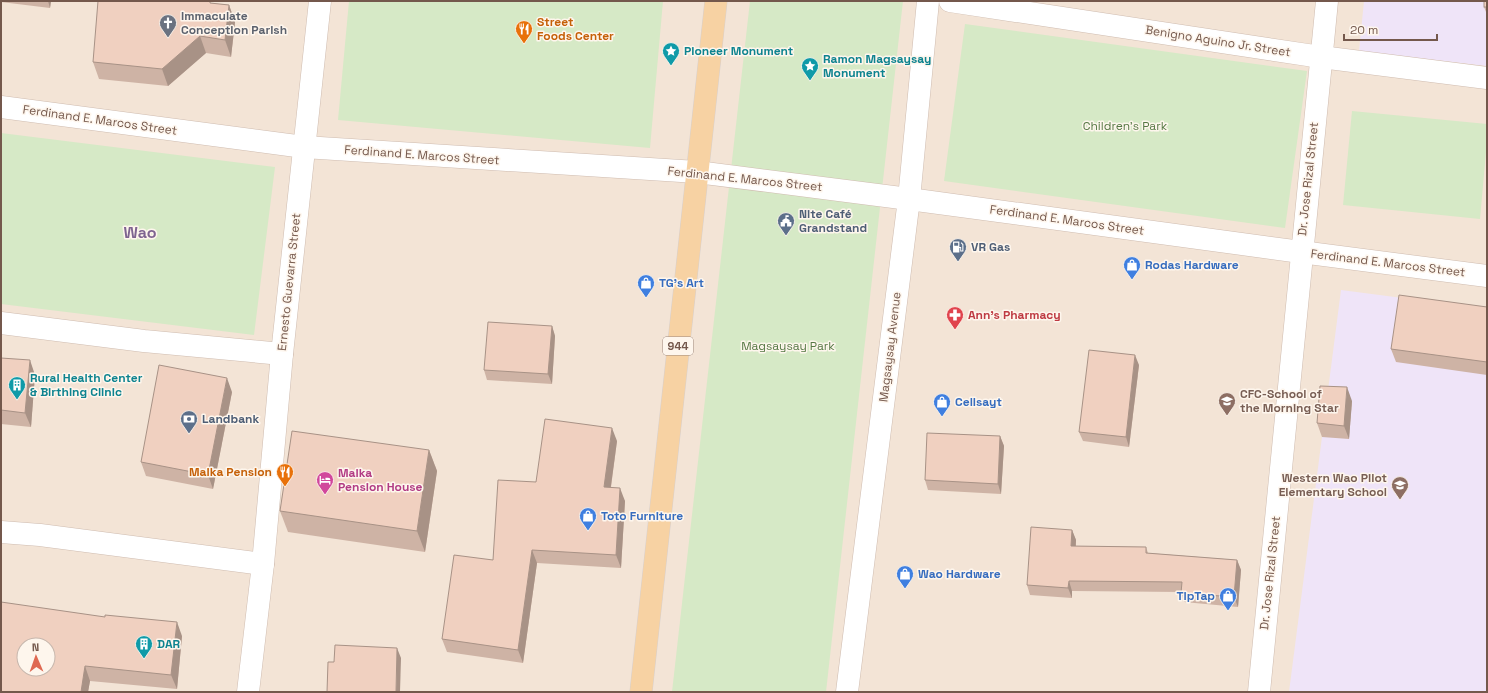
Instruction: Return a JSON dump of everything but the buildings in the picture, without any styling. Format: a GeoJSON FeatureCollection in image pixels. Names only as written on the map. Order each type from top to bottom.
{"type":"FeatureCollection","features":[{"type":"Feature","properties":{"kind":"main road","name":"944"},"geometry":{"type":"LineString","coordinates":[[641,692],[716,1]]}},
{"type":"Feature","properties":{"kind":"street","name":"Ernesto Guevarra Street"},"geometry":{"type":"LineString","coordinates":[[248,692],[263,564],[282,354],[320,1]]}},
{"type":"Feature","properties":{"kind":"street","name":"Magsaysay Avenue"},"geometry":{"type":"LineString","coordinates":[[848,692],[909,199],[928,1]]}},
{"type":"Feature","properties":{"kind":"street","name":"Benigno Aguino Jr. Street"},"geometry":{"type":"LineString","coordinates":[[950,1],[1320,57],[1487,78]]}},
{"type":"Feature","properties":{"kind":"street","name":"Dr. Jose Rizal Street"},"geometry":{"type":"LineString","coordinates":[[1259,692],[1320,57],[1327,1]]}},
{"type":"Feature","properties":{"kind":"street","name":"Ferdinand E. Marcos Street"},"geometry":{"type":"LineString","coordinates":[[1,107],[304,147],[697,172],[1487,276]]}},
{"type":"Feature","properties":{"kind":"street"},"geometry":{"type":"LineString","coordinates":[[1,323],[144,341],[282,354]]}},
{"type":"Feature","properties":{"kind":"street"},"geometry":{"type":"LineString","coordinates":[[1,532],[40,535],[263,564]]}},
{"type":"Feature","properties":{"kind":"shaded area"},"geometry":{"type":"Polygon","coordinates":[[[1,1],[1487,1],[1487,692],[1,692],[1,1]]]}},
{"type":"Feature","properties":{"kind":"shaded area"},"geometry":{"type":"Polygon","coordinates":[[[1364,1],[1487,1],[1487,66],[1359,51],[1364,1]]]}},
{"type":"Feature","properties":{"kind":"shaded area","name":"Western Wao Pilot Elementary School"},"geometry":{"type":"Polygon","coordinates":[[[1341,290],[1487,309],[1487,692],[1289,692],[1341,290]]]}},
{"type":"Feature","properties":{"kind":"green space"},"geometry":{"type":"Polygon","coordinates":[[[349,1],[663,1],[650,148],[338,120],[349,1]]]}},
{"type":"Feature","properties":{"kind":"green space","name":"Magsaysay Park"},"geometry":{"type":"Polygon","coordinates":[[[750,1],[903,1],[826,692],[672,692],[750,1]]]}},
{"type":"Feature","properties":{"kind":"green space","name":"Children's Park"},"geometry":{"type":"Polygon","coordinates":[[[965,24],[1307,71],[1285,228],[944,181],[965,24]]]}},
{"type":"Feature","properties":{"kind":"green space"},"geometry":{"type":"Polygon","coordinates":[[[1352,111],[1487,124],[1487,141],[1480,219],[1343,205],[1352,111]]]}},
{"type":"Feature","properties":{"kind":"green space"},"geometry":{"type":"Polygon","coordinates":[[[1,133],[275,167],[254,335],[1,304],[1,133]]]}},
{"type":"Feature","properties":{"kind":"place","name":"Immaculate Conception Parish"},"geometry":{"type":"Point","coordinates":[168,38]}},
{"type":"Feature","properties":{"kind":"place","name":"Street Foods Center"},"geometry":{"type":"Point","coordinates":[524,44]}},
{"type":"Feature","properties":{"kind":"place","name":"Pioneer Monument"},"geometry":{"type":"Point","coordinates":[671,66]}},
{"type":"Feature","properties":{"kind":"place","name":"Ramon Magsaysay Monument"},"geometry":{"type":"Point","coordinates":[810,81]}},
{"type":"Feature","properties":{"kind":"place","name":"Nite Café Grandstand"},"geometry":{"type":"Point","coordinates":[786,236]}},
{"type":"Feature","properties":{"kind":"place","name":"VR Gas"},"geometry":{"type":"Point","coordinates":[958,262]}},
{"type":"Feature","properties":{"kind":"place","name":"Rodas Hardware"},"geometry":{"type":"Point","coordinates":[1132,280]}},
{"type":"Feature","properties":{"kind":"place","name":"TG's Art"},"geometry":{"type":"Point","coordinates":[646,298]}},
{"type":"Feature","properties":{"kind":"place","name":"Ann's Pharmacy"},"geometry":{"type":"Point","coordinates":[955,330]}},
{"type":"Feature","properties":{"kind":"place","name":"Rural Health Center & Birthing Clinic"},"geometry":{"type":"Point","coordinates":[17,400]}},
{"type":"Feature","properties":{"kind":"place","name":"CFC-School of the Morning Star"},"geometry":{"type":"Point","coordinates":[1227,416]}},
{"type":"Feature","properties":{"kind":"place","name":"Cellsayt"},"geometry":{"type":"Point","coordinates":[942,417]}},
{"type":"Feature","properties":{"kind":"place","name":"Landbank"},"geometry":{"type":"Point","coordinates":[189,434]}},
{"type":"Feature","properties":{"kind":"place","name":"Maika Pension"},"geometry":{"type":"Point","coordinates":[285,487]}},
{"type":"Feature","properties":{"kind":"place","name":"Maika Pension House"},"geometry":{"type":"Point","coordinates":[325,495]}},
{"type":"Feature","properties":{"kind":"place","name":"Western Wao Pilot Elementary School"},"geometry":{"type":"Point","coordinates":[1400,500]}},
{"type":"Feature","properties":{"kind":"place","name":"Toto Furniture"},"geometry":{"type":"Point","coordinates":[588,531]}},
{"type":"Feature","properties":{"kind":"place","name":"Wao Hardware"},"geometry":{"type":"Point","coordinates":[905,589]}},
{"type":"Feature","properties":{"kind":"place","name":"TipTap"},"geometry":{"type":"Point","coordinates":[1228,611]}},
{"type":"Feature","properties":{"kind":"place","name":"DAR"},"geometry":{"type":"Point","coordinates":[144,659]}},
{"type":"Feature","properties":{"kind":"district","name":"Wao"},"geometry":{"type":"Point","coordinates":[140,232]}}]}
